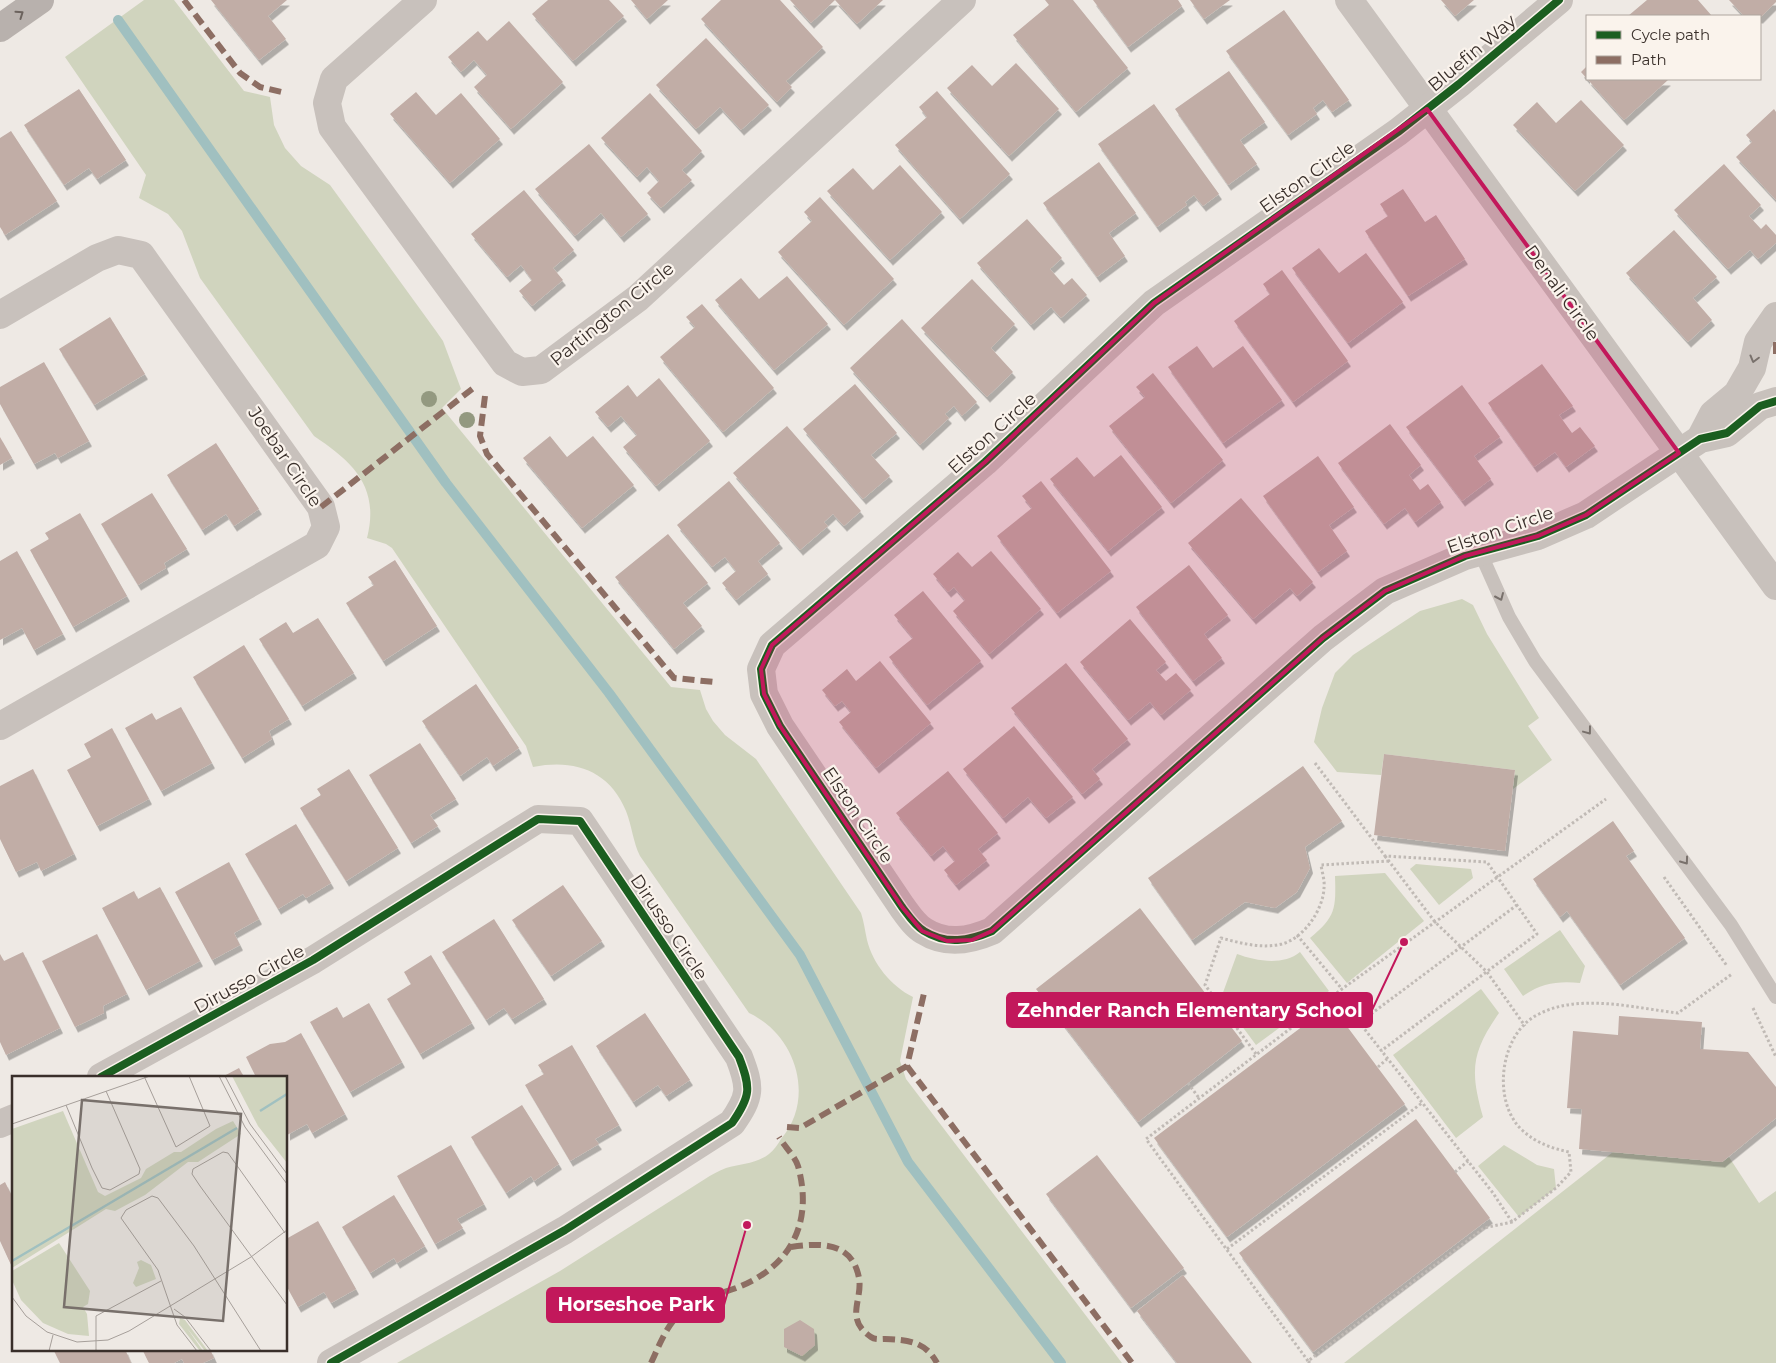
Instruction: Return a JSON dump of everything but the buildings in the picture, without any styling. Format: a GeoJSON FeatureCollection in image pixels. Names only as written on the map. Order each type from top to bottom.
{"type":"FeatureCollection","features":[{"type":"Feature","properties":{"kind":"main road"},"geometry":{"type":"LineString","coordinates":[[0,28],[40,0]]}},
{"type":"Feature","properties":{"kind":"street","name":"Partington Circle"},"geometry":{"type":"LineString","coordinates":[[424,0],[334,78],[327,103],[332,127],[504,363],[522,372],[541,370],[638,298],[962,0]]}},
{"type":"Feature","properties":{"kind":"street","name":"Denali Circle"},"geometry":{"type":"LineString","coordinates":[[1349,0],[1427,109],[1690,446],[1776,586]]}},
{"type":"Feature","properties":{"kind":"street","name":"Bluefin Way"},"geometry":{"type":"LineString","coordinates":[[1427,109],[1558,0]]}},
{"type":"Feature","properties":{"kind":"street","name":"Elston Circle"},"geometry":{"type":"LineString","coordinates":[[1427,109],[1398,132],[1154,303],[985,462],[772,645],[761,669],[764,694],[780,726],[902,907],[922,931],[947,941],[972,940],[992,931],[1323,638],[1385,590],[1465,556],[1538,536],[1586,515],[1690,446]]}},
{"type":"Feature","properties":{"kind":"street","name":"Joebar Circle"},"geometry":{"type":"LineString","coordinates":[[0,315],[97,258],[118,250],[142,254],[321,507],[326,527],[317,546],[0,726]]}},
{"type":"Feature","properties":{"kind":"street"},"geometry":{"type":"LineString","coordinates":[[1690,446],[1713,414],[1737,394],[1752,368],[1758,342],[1776,316]]}},
{"type":"Feature","properties":{"kind":"street"},"geometry":{"type":"LineString","coordinates":[[1690,446],[1726,433],[1760,406],[1776,402]]}},
{"type":"Feature","properties":{"kind":"street","name":"Dirusso Circle"},"geometry":{"type":"LineString","coordinates":[[103,1076],[313,960],[538,819],[580,821],[739,1057],[747,1078],[746,1103],[732,1123],[565,1230],[331,1363]]}},
{"type":"Feature","properties":{"kind":"street"},"geometry":{"type":"LineString","coordinates":[[0,1124],[12,1119]]}},
{"type":"Feature","properties":{"kind":"lane"},"geometry":{"type":"LineString","coordinates":[[1480,552],[1509,617],[1535,661],[1731,925],[1776,996]]}},
{"type":"Feature","properties":{"kind":"path"},"geometry":{"type":"LineString","coordinates":[[1315,763],[1434,922],[1487,972],[1525,1026]]}},
{"type":"Feature","properties":{"kind":"path"},"geometry":{"type":"LineString","coordinates":[[1606,799],[1342,989],[1146,1139],[1309,1362],[1484,1228],[1512,1222],[1556,1188],[1571,1172],[1570,1152],[1543,1145],[1520,1129],[1507,1104],[1502,1071],[1513,1036],[1537,1014],[1566,1003],[1678,1013],[1732,974]]}},
{"type":"Feature","properties":{"kind":"path"},"geometry":{"type":"LineString","coordinates":[[1381,1051],[1537,934],[1487,862],[1385,856]]}},
{"type":"Feature","properties":{"kind":"path"},"geometry":{"type":"LineString","coordinates":[[1256,1054],[1205,985],[1221,938],[1258,946],[1283,944],[1302,932],[1318,910],[1324,888],[1321,865],[1390,861]]}},
{"type":"Feature","properties":{"kind":"path"},"geometry":{"type":"LineString","coordinates":[[1359,1023],[1517,906]]}},
{"type":"Feature","properties":{"kind":"path"},"geometry":{"type":"LineString","coordinates":[[1297,935],[1342,989]]}},
{"type":"Feature","properties":{"kind":"path"},"geometry":{"type":"LineString","coordinates":[[1337,994],[1493,1193],[1512,1222]]}},
{"type":"Feature","properties":{"kind":"path"},"geometry":{"type":"LineString","coordinates":[[1378,1067],[1387,1059]]}},
{"type":"Feature","properties":{"kind":"path"},"geometry":{"type":"LineString","coordinates":[[1188,1083],[1198,1098]]}},
{"type":"Feature","properties":{"kind":"path"},"geometry":{"type":"LineString","coordinates":[[1227,1250],[1422,1103]]}},
{"type":"Feature","properties":{"kind":"path"},"geometry":{"type":"LineString","coordinates":[[1455,1172],[1468,1161]]}},
{"type":"Feature","properties":{"kind":"highlighted area"},"geometry":{"type":"Polygon","coordinates":[[[1427,109],[1679,453],[1586,515],[1538,536],[1465,556],[1385,591],[1323,638],[992,931],[972,940],[947,941],[922,931],[902,907],[780,726],[764,694],[761,669],[772,645],[985,462],[1154,303],[1427,109]]]}},
{"type":"Feature","properties":{"kind":"green space"},"geometry":{"type":"Polygon","coordinates":[[[144,0],[174,0],[244,91],[270,97],[274,125],[285,148],[301,166],[330,185],[443,341],[461,389],[442,408],[671,687],[700,690],[706,709],[713,721],[725,735],[756,759],[861,913],[867,940],[878,966],[897,987],[913,997],[900,1061],[906,1079],[1122,1363],[397,1363],[560,1271],[712,1175],[726,1168],[759,1160],[769,1154],[792,1123],[799,1087],[796,1069],[789,1052],[779,1036],[765,1023],[749,1013],[640,856],[626,811],[619,797],[610,786],[600,777],[576,767],[548,765],[533,767],[526,746],[392,548],[367,538],[370,504],[360,478],[341,456],[314,436],[200,278],[182,231],[168,214],[139,198],[146,175],[65,57],[144,0]]]}},
{"type":"Feature","properties":{"kind":"green space"},"geometry":{"type":"Polygon","coordinates":[[[1462,599],[1473,605],[1487,634],[1539,718],[1528,726],[1552,760],[1513,789],[1515,770],[1384,754],[1381,775],[1337,772],[1314,742],[1322,708],[1335,673],[1353,655],[1420,611],[1462,599]]]}},
{"type":"Feature","properties":{"kind":"green space"},"geometry":{"type":"Polygon","coordinates":[[[1416,864],[1471,869],[1473,878],[1439,905],[1410,869],[1416,864]]]}},
{"type":"Feature","properties":{"kind":"green space"},"geometry":{"type":"Polygon","coordinates":[[[1385,873],[1424,921],[1347,983],[1310,938],[1325,924],[1333,911],[1335,876],[1385,873]]]}},
{"type":"Feature","properties":{"kind":"green space"},"geometry":{"type":"Polygon","coordinates":[[[1560,930],[1585,966],[1580,983],[1564,982],[1550,984],[1537,988],[1523,996],[1504,969],[1560,930]]]}},
{"type":"Feature","properties":{"kind":"green space"},"geometry":{"type":"Polygon","coordinates":[[[1300,952],[1329,991],[1256,1045],[1221,998],[1237,954],[1252,959],[1278,961],[1300,952]]]}},
{"type":"Feature","properties":{"kind":"green space"},"geometry":{"type":"Polygon","coordinates":[[[1481,989],[1499,1013],[1483,1040],[1478,1051],[1476,1063],[1476,1087],[1483,1117],[1456,1138],[1393,1055],[1481,989]]]}},
{"type":"Feature","properties":{"kind":"green space"},"geometry":{"type":"Polygon","coordinates":[[[1504,1145],[1537,1165],[1554,1169],[1556,1188],[1519,1217],[1478,1166],[1504,1145]]]}},
{"type":"Feature","properties":{"kind":"green space"},"geometry":{"type":"Polygon","coordinates":[[[1613,1152],[1722,1162],[1729,1157],[1759,1203],[1776,1191],[1776,1363],[1344,1363],[1613,1152]]]}},
{"type":"Feature","properties":{"kind":"waterway"},"geometry":{"type":"LineString","coordinates":[[118,20],[446,483],[609,693],[800,955],[908,1162],[1061,1363]]}},
{"type":"Feature","properties":{"kind":"marked path"},"geometry":{"type":"LineString","coordinates":[[184,0],[240,73],[260,87],[286,93]]}},
{"type":"Feature","properties":{"kind":"marked path"},"geometry":{"type":"LineString","coordinates":[[1776,342],[1776,360]]}},
{"type":"Feature","properties":{"kind":"marked path"},"geometry":{"type":"LineString","coordinates":[[321,507],[476,386]]}},
{"type":"Feature","properties":{"kind":"marked path"},"geometry":{"type":"LineString","coordinates":[[485,396],[480,436],[487,454],[674,678],[714,682]]}},
{"type":"Feature","properties":{"kind":"marked path"},"geometry":{"type":"LineString","coordinates":[[787,1127],[800,1128],[907,1066],[925,989]]}},
{"type":"Feature","properties":{"kind":"marked path"},"geometry":{"type":"LineString","coordinates":[[907,1066],[1132,1363]]}},
{"type":"Feature","properties":{"kind":"marked path"},"geometry":{"type":"LineString","coordinates":[[651,1363],[669,1327],[685,1309],[698,1301],[734,1289],[759,1277],[774,1266],[786,1253],[795,1238],[803,1204],[802,1186],[797,1162],[779,1137]]}},
{"type":"Feature","properties":{"kind":"marked path"},"geometry":{"type":"LineString","coordinates":[[791,1247],[823,1245],[833,1247],[850,1257],[859,1278],[860,1286],[856,1316],[863,1330],[874,1339],[901,1340],[915,1343],[927,1350],[937,1363]]}},
{"type":"Feature","properties":{"kind":"cycle path"},"geometry":{"type":"LineString","coordinates":[[1559,0],[1459,84],[1398,132],[1154,303],[985,462],[772,645],[761,669],[764,694],[780,726],[902,907],[915,923],[932,935],[949,940],[975,937],[992,931],[1323,638],[1385,591],[1465,556],[1538,536],[1586,515],[1700,439],[1727,433],[1760,406],[1776,401]]}},
{"type":"Feature","properties":{"kind":"cycle path"},"geometry":{"type":"LineString","coordinates":[[103,1076],[313,960],[538,819],[580,821],[739,1057],[747,1084],[746,1098],[743,1106],[732,1123],[565,1230],[331,1363]]}},
{"type":"Feature","properties":{"kind":"place","name":"Zehnder Ranch Elementary School"},"geometry":{"type":"Point","coordinates":[1404,942]}},
{"type":"Feature","properties":{"kind":"place","name":"Horseshoe Park"},"geometry":{"type":"Point","coordinates":[747,1225]}}]}
